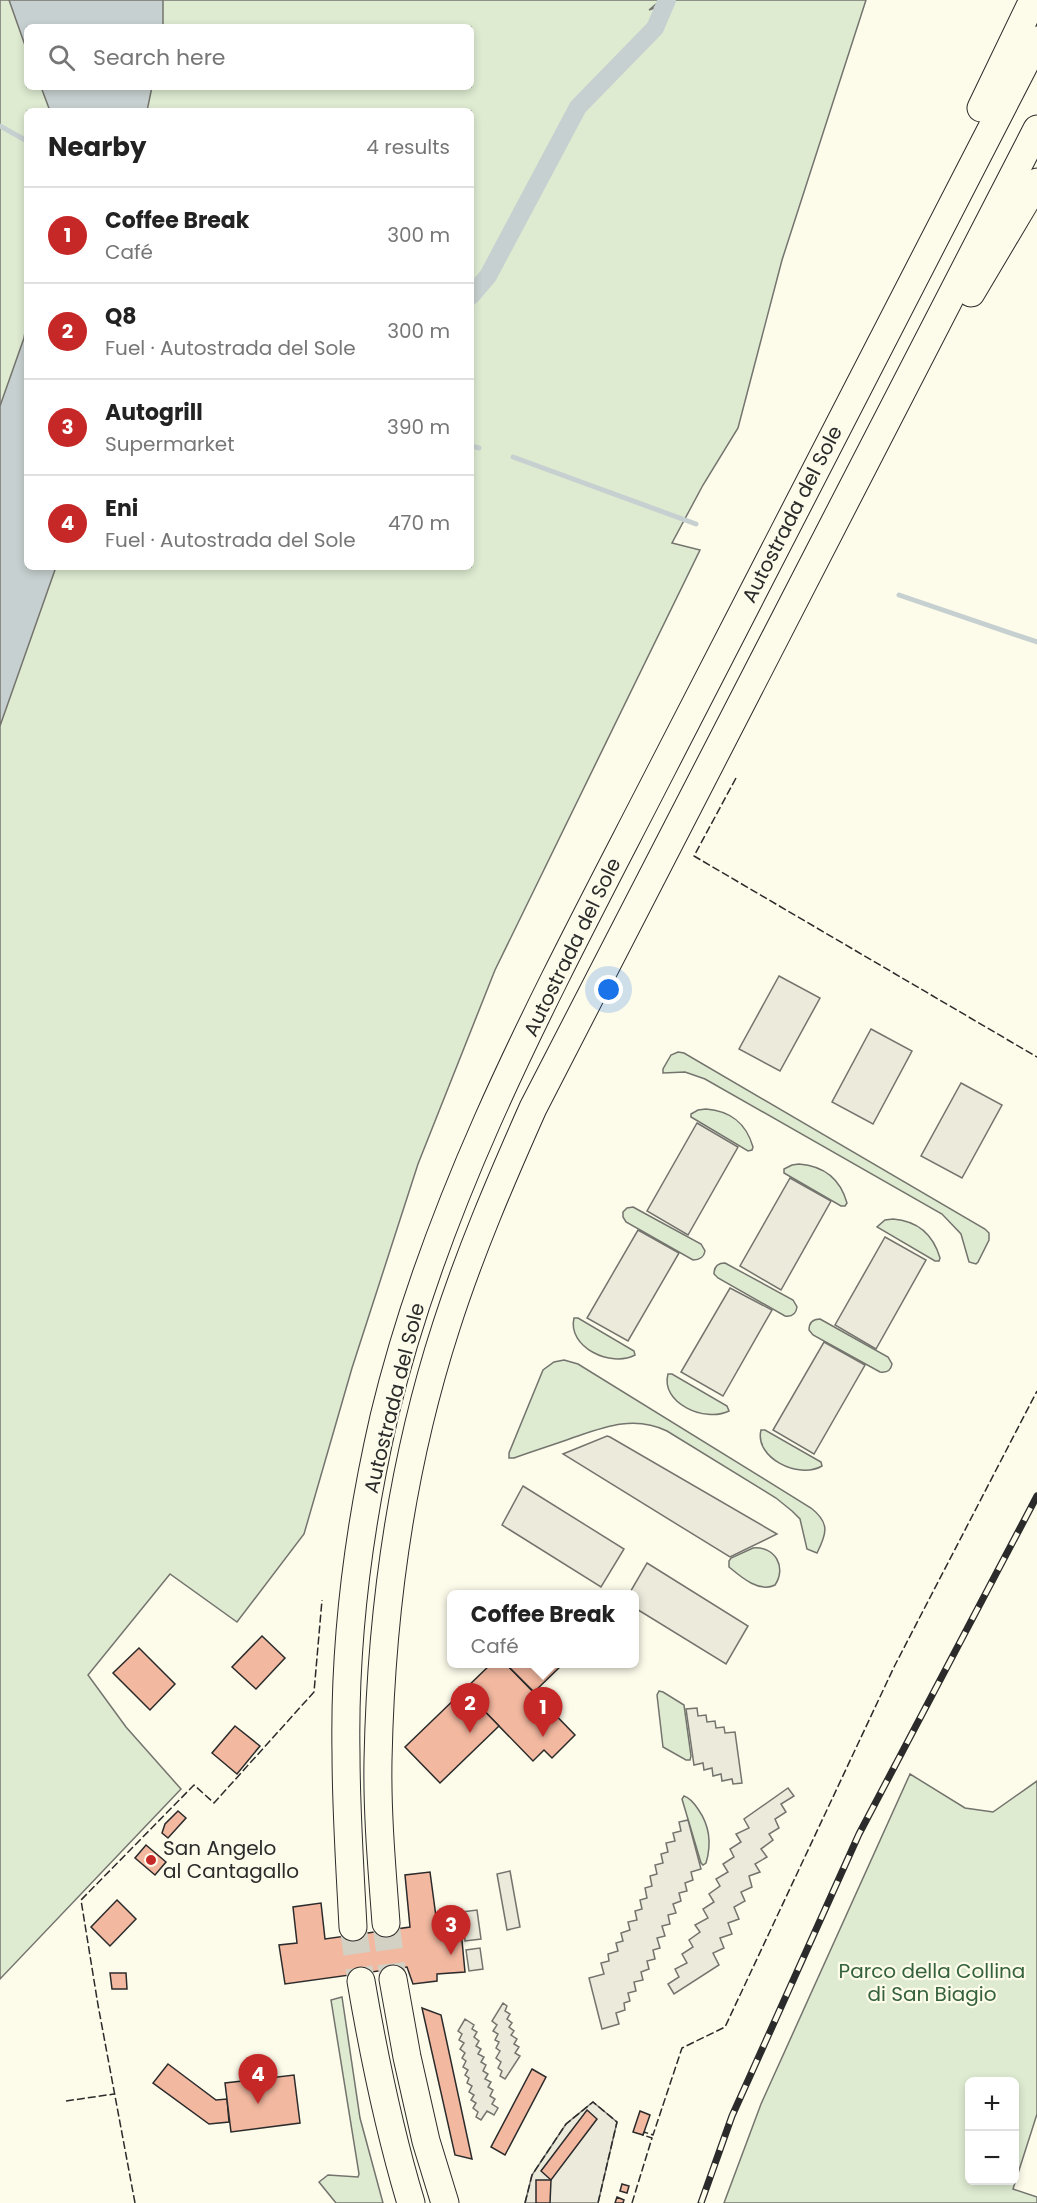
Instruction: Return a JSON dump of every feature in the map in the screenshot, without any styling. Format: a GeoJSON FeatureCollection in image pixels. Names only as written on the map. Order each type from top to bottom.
{"type":"FeatureCollection","features":[{"type":"Feature","properties":{"kind":"highway"},"geometry":{"type":"LineString","coordinates":[[888,326],[898,274],[1033,0]]}},
{"type":"Feature","properties":{"kind":"highway","name":"Autostrada del Sole"},"geometry":{"type":"LineString","coordinates":[[353,1927],[345,1749],[354,1590],[371,1483],[385,1416],[415,1306],[454,1196],[506,1079],[600,889],[1037,40]]}},
{"type":"Feature","properties":{"kind":"highway","name":"Autostrada del Sole"},"geometry":{"type":"LineString","coordinates":[[386,1923],[378,1762],[382,1670],[390,1578],[410,1468],[446,1326],[488,1211],[533,1108],[1037,129]]}},
{"type":"Feature","properties":{"kind":"highway"},"geometry":{"type":"LineString","coordinates":[[902,393],[974,290],[1037,182]]}},
{"type":"Feature","properties":{"kind":"highway"},"geometry":{"type":"LineString","coordinates":[[393,1979],[407,2057],[426,2141],[446,2203]]}},
{"type":"Feature","properties":{"kind":"highway"},"geometry":{"type":"LineString","coordinates":[[361,1981],[375,2063],[411,2203]]}},
{"type":"Feature","properties":{"kind":"green space"},"geometry":{"type":"Polygon","coordinates":[[[0,0],[661,0],[649,10],[675,0],[866,0],[782,260],[738,428],[703,485],[672,543],[700,550],[495,970],[418,1164],[352,1368],[304,1534],[237,1622],[170,1574],[88,1675],[126,1727],[181,1789],[0,1979],[0,0]]]}},
{"type":"Feature","properties":{"kind":"green space"},"geometry":{"type":"Polygon","coordinates":[[[678,1052],[684,1053],[985,1229],[989,1233],[989,1240],[978,1262],[976,1264],[969,1262],[961,1234],[942,1214],[705,1079],[685,1072],[663,1073],[671,1055],[678,1052]]]}},
{"type":"Feature","properties":{"kind":"green space"},"geometry":{"type":"Polygon","coordinates":[[[698,1110],[723,1112],[742,1125],[750,1139],[752,1150],[748,1151],[691,1117],[691,1114],[698,1110]]]}},
{"type":"Feature","properties":{"kind":"green space"},"geometry":{"type":"Polygon","coordinates":[[[799,1164],[816,1167],[830,1175],[844,1194],[847,1203],[845,1206],[841,1206],[784,1173],[784,1169],[799,1164]]]}},
{"type":"Feature","properties":{"kind":"green space"},"geometry":{"type":"Polygon","coordinates":[[[633,1207],[701,1244],[705,1251],[704,1255],[700,1259],[693,1260],[626,1222],[623,1212],[633,1207]]]}},
{"type":"Feature","properties":{"kind":"green space"},"geometry":{"type":"Polygon","coordinates":[[[885,1220],[902,1220],[923,1230],[933,1242],[940,1258],[939,1261],[935,1261],[877,1227],[885,1220]]]}},
{"type":"Feature","properties":{"kind":"green space"},"geometry":{"type":"Polygon","coordinates":[[[725,1263],[793,1300],[797,1307],[795,1313],[785,1316],[718,1278],[714,1274],[715,1269],[718,1265],[725,1263]]]}},
{"type":"Feature","properties":{"kind":"green space"},"geometry":{"type":"Polygon","coordinates":[[[574,1318],[578,1318],[634,1351],[635,1355],[614,1359],[593,1352],[577,1338],[574,1318]]]}},
{"type":"Feature","properties":{"kind":"green space"},"geometry":{"type":"Polygon","coordinates":[[[820,1319],[888,1357],[892,1364],[891,1368],[880,1372],[813,1335],[809,1330],[810,1325],[813,1321],[820,1319]]]}},
{"type":"Feature","properties":{"kind":"green space"},"geometry":{"type":"Polygon","coordinates":[[[564,1360],[578,1364],[811,1508],[821,1519],[825,1529],[817,1553],[807,1549],[800,1519],[776,1498],[667,1431],[655,1426],[619,1424],[509,1458],[509,1453],[543,1370],[554,1362],[564,1360]]]}},
{"type":"Feature","properties":{"kind":"green space"},"geometry":{"type":"Polygon","coordinates":[[[668,1374],[672,1374],[727,1406],[729,1411],[708,1414],[686,1408],[671,1394],[667,1384],[668,1374]]]}},
{"type":"Feature","properties":{"kind":"green space"},"geometry":{"type":"Polygon","coordinates":[[[761,1430],[765,1430],[821,1462],[822,1466],[812,1470],[801,1470],[780,1463],[764,1449],[761,1430]]]}},
{"type":"Feature","properties":{"kind":"green space"},"geometry":{"type":"Polygon","coordinates":[[[753,1548],[767,1550],[777,1559],[780,1571],[775,1585],[763,1587],[757,1585],[729,1567],[731,1558],[753,1548]]]}},
{"type":"Feature","properties":{"kind":"green space"},"geometry":{"type":"Polygon","coordinates":[[[659,1691],[684,1705],[690,1760],[663,1747],[657,1695],[659,1691]]]}},
{"type":"Feature","properties":{"kind":"green space","name":"Parco della Collina di San Biagio"},"geometry":{"type":"Polygon","coordinates":[[[910,1774],[965,1808],[993,1812],[1037,1781],[1037,2114],[1019,2170],[1019,2077],[965,2077],[965,2185],[1014,2185],[1013,2189],[1037,2197],[1037,2203],[724,2203],[761,2104],[910,1774]]]}},
{"type":"Feature","properties":{"kind":"green space"},"geometry":{"type":"Polygon","coordinates":[[[684,1796],[690,1799],[702,1815],[709,1835],[709,1849],[706,1863],[703,1865],[682,1799],[684,1796]]]}},
{"type":"Feature","properties":{"kind":"green space"},"geometry":{"type":"Polygon","coordinates":[[[342,1997],[360,2118],[383,2203],[336,2203],[319,2182],[328,2175],[358,2177],[359,2174],[331,2000],[342,1997]]]}},
{"type":"Feature","properties":{"kind":"shaded area"},"geometry":{"type":"Polygon","coordinates":[[[9,0],[163,0],[163,24],[24,24],[24,42],[9,0]]]}},
{"type":"Feature","properties":{"kind":"shaded area"},"geometry":{"type":"Polygon","coordinates":[[[42,90],[151,90],[148,108],[49,108],[42,90]]]}},
{"type":"Feature","properties":{"kind":"shaded area"},"geometry":{"type":"Polygon","coordinates":[[[24,338],[24,570],[55,570],[0,726],[0,406],[24,338]]]}},
{"type":"Feature","properties":{"kind":"shaded area"},"geometry":{"type":"Polygon","coordinates":[[[779,976],[820,998],[780,1071],[739,1049],[779,976]]]}},
{"type":"Feature","properties":{"kind":"shaded area"},"geometry":{"type":"Polygon","coordinates":[[[871,1029],[912,1051],[873,1124],[832,1102],[871,1029]]]}},
{"type":"Feature","properties":{"kind":"shaded area"},"geometry":{"type":"Polygon","coordinates":[[[961,1083],[1002,1105],[962,1178],[921,1156],[961,1083]]]}},
{"type":"Feature","properties":{"kind":"shaded area"},"geometry":{"type":"Polygon","coordinates":[[[697,1123],[738,1147],[688,1235],[647,1211],[697,1123]]]}},
{"type":"Feature","properties":{"kind":"shaded area"},"geometry":{"type":"Polygon","coordinates":[[[790,1178],[831,1201],[781,1290],[740,1266],[790,1178]]]}},
{"type":"Feature","properties":{"kind":"shaded area"},"geometry":{"type":"Polygon","coordinates":[[[638,1230],[679,1253],[628,1341],[587,1318],[638,1230]]]}},
{"type":"Feature","properties":{"kind":"shaded area"},"geometry":{"type":"Polygon","coordinates":[[[885,1237],[926,1260],[876,1349],[835,1325],[885,1237]]]}},
{"type":"Feature","properties":{"kind":"shaded area"},"geometry":{"type":"Polygon","coordinates":[[[730,1288],[772,1310],[723,1396],[681,1372],[730,1288]]]}},
{"type":"Feature","properties":{"kind":"shaded area"},"geometry":{"type":"Polygon","coordinates":[[[824,1342],[865,1365],[814,1454],[773,1430],[824,1342]]]}},
{"type":"Feature","properties":{"kind":"shaded area"},"geometry":{"type":"Polygon","coordinates":[[[607,1436],[777,1534],[730,1557],[563,1454],[607,1436]]]}},
{"type":"Feature","properties":{"kind":"shaded area"},"geometry":{"type":"Polygon","coordinates":[[[523,1486],[624,1549],[601,1587],[502,1525],[523,1486]]]}},
{"type":"Feature","properties":{"kind":"shaded area"},"geometry":{"type":"Polygon","coordinates":[[[647,1563],[748,1626],[726,1664],[639,1610],[639,1590],[631,1590],[647,1563]]]}},
{"type":"Feature","properties":{"kind":"shaded area"},"geometry":{"type":"Polygon","coordinates":[[[697,1708],[698,1716],[706,1715],[707,1722],[715,1721],[716,1728],[724,1727],[725,1733],[735,1732],[742,1783],[733,1784],[732,1779],[722,1781],[721,1774],[713,1776],[712,1768],[704,1770],[703,1763],[694,1765],[686,1709],[697,1708]]]}},
{"type":"Feature","properties":{"kind":"shaded area"},"geometry":{"type":"Polygon","coordinates":[[[788,1788],[794,1796],[781,1804],[786,1812],[775,1819],[779,1828],[769,1834],[773,1840],[761,1849],[767,1857],[755,1864],[760,1872],[749,1876],[752,1887],[741,1892],[745,1901],[734,1907],[739,1919],[728,1923],[732,1934],[720,1938],[724,1948],[713,1953],[719,1965],[674,1994],[668,1984],[679,1977],[675,1969],[687,1963],[682,1954],[693,1947],[689,1940],[700,1932],[695,1925],[708,1918],[703,1909],[714,1902],[709,1894],[720,1886],[716,1879],[728,1872],[723,1864],[734,1857],[730,1849],[741,1842],[736,1834],[749,1828],[744,1819],[788,1788]]]}},
{"type":"Feature","properties":{"kind":"shaded area"},"geometry":{"type":"Polygon","coordinates":[[[688,1820],[701,1869],[691,1872],[693,1880],[685,1883],[687,1891],[679,1893],[681,1901],[673,1904],[676,1913],[668,1915],[670,1924],[662,1926],[665,1936],[657,1938],[660,1948],[653,1950],[655,1959],[647,1961],[649,1969],[641,1972],[643,1980],[634,1982],[636,1991],[628,1993],[630,2001],[624,2003],[625,2010],[616,2013],[619,2024],[602,2029],[589,1978],[604,1974],[601,1963],[609,1961],[608,1954],[618,1951],[616,1943],[623,1941],[621,1933],[630,1930],[628,1922],[637,1920],[635,1911],[642,1909],[640,1900],[647,1898],[645,1888],[652,1886],[650,1876],[657,1874],[655,1865],[663,1863],[661,1854],[668,1852],[666,1843],[675,1841],[673,1833],[681,1831],[679,1822],[688,1820]]]}},
{"type":"Feature","properties":{"kind":"shaded area"},"geometry":{"type":"Polygon","coordinates":[[[510,1871],[520,1927],[507,1930],[497,1874],[510,1871]]]}},
{"type":"Feature","properties":{"kind":"shaded area"},"geometry":{"type":"Polygon","coordinates":[[[477,1910],[481,1939],[465,1941],[462,1912],[477,1910]]]}},
{"type":"Feature","properties":{"kind":"shaded area"},"geometry":{"type":"Polygon","coordinates":[[[480,1948],[483,1969],[469,1971],[466,1950],[480,1948]]]}},
{"type":"Feature","properties":{"kind":"shaded area"},"geometry":{"type":"Polygon","coordinates":[[[503,2003],[507,2006],[505,2011],[510,2014],[507,2019],[512,2023],[509,2027],[514,2031],[511,2035],[517,2039],[514,2044],[519,2047],[515,2053],[520,2056],[505,2079],[500,2076],[502,2071],[498,2068],[501,2062],[496,2058],[500,2051],[496,2048],[499,2042],[495,2040],[498,2034],[493,2031],[497,2025],[492,2021],[503,2003]]]}},
{"type":"Feature","properties":{"kind":"shaded area"},"geometry":{"type":"Polygon","coordinates":[[[465,2019],[474,2025],[472,2029],[477,2032],[474,2037],[479,2041],[476,2046],[481,2049],[478,2054],[484,2057],[481,2062],[486,2065],[483,2071],[488,2074],[485,2079],[491,2082],[488,2087],[493,2090],[490,2096],[495,2099],[492,2104],[498,2108],[494,2115],[487,2111],[481,2120],[476,2117],[478,2112],[473,2108],[476,2103],[471,2100],[474,2095],[469,2092],[472,2086],[467,2083],[469,2078],[465,2075],[468,2070],[463,2067],[466,2061],[462,2058],[465,2053],[460,2049],[464,2043],[459,2040],[462,2034],[458,2031],[465,2019]]]}},
{"type":"Feature","properties":{"kind":"shaded area"},"geometry":{"type":"Polygon","coordinates":[[[593,2102],[617,2122],[598,2203],[525,2203],[532,2175],[566,2124],[593,2102]]]}},
{"type":"Feature","properties":{"kind":"building"},"geometry":{"type":"Polygon","coordinates":[[[262,1636],[285,1658],[256,1689],[232,1667],[262,1636]]]}},
{"type":"Feature","properties":{"kind":"building"},"geometry":{"type":"Polygon","coordinates":[[[139,1648],[175,1684],[150,1710],[113,1673],[139,1648]]]}},
{"type":"Feature","properties":{"kind":"building"},"geometry":{"type":"Polygon","coordinates":[[[487,1668],[510,1668],[575,1735],[552,1758],[544,1750],[533,1761],[464,1690],[487,1668]]]}},
{"type":"Feature","properties":{"kind":"building"},"geometry":{"type":"Polygon","coordinates":[[[510,1668],[559,1668],[534,1692],[510,1668]]]}},
{"type":"Feature","properties":{"kind":"building"},"geometry":{"type":"Polygon","coordinates":[[[464,1690],[499,1726],[440,1783],[405,1747],[464,1690]]]}},
{"type":"Feature","properties":{"kind":"building"},"geometry":{"type":"Polygon","coordinates":[[[235,1726],[260,1746],[237,1774],[212,1753],[235,1726]]]}},
{"type":"Feature","properties":{"kind":"building"},"geometry":{"type":"Polygon","coordinates":[[[178,1811],[186,1818],[168,1838],[162,1833],[165,1824],[178,1811]]]}},
{"type":"Feature","properties":{"kind":"building","name":"San Angelo al Cantagallo"},"geometry":{"type":"Polygon","coordinates":[[[146,1845],[166,1862],[155,1875],[135,1858],[146,1845]]]}},
{"type":"Feature","properties":{"kind":"building"},"geometry":{"type":"Polygon","coordinates":[[[430,1872],[437,1924],[460,1920],[465,1972],[437,1974],[437,1981],[413,1984],[407,1967],[285,1984],[279,1945],[297,1943],[293,1907],[321,1903],[325,1939],[410,1927],[405,1875],[430,1872]]]}},
{"type":"Feature","properties":{"kind":"building"},"geometry":{"type":"Polygon","coordinates":[[[117,1900],[136,1919],[110,1946],[91,1927],[117,1900]]]}},
{"type":"Feature","properties":{"kind":"building"},"geometry":{"type":"Polygon","coordinates":[[[110,1973],[126,1973],[127,1989],[112,1989],[110,1973]]]}},
{"type":"Feature","properties":{"kind":"building"},"geometry":{"type":"Polygon","coordinates":[[[422,2008],[441,2015],[472,2159],[455,2155],[422,2008]]]}},
{"type":"Feature","properties":{"kind":"building"},"geometry":{"type":"Polygon","coordinates":[[[168,2064],[216,2100],[227,2099],[229,2122],[209,2124],[153,2083],[168,2064]]]}},
{"type":"Feature","properties":{"kind":"building"},"geometry":{"type":"Polygon","coordinates":[[[532,2069],[546,2077],[505,2155],[491,2147],[532,2069]]]}},
{"type":"Feature","properties":{"kind":"building"},"geometry":{"type":"Polygon","coordinates":[[[294,2075],[300,2123],[231,2132],[225,2083],[294,2075]]]}},
{"type":"Feature","properties":{"kind":"building"},"geometry":{"type":"Polygon","coordinates":[[[587,2110],[597,2119],[551,2180],[541,2171],[587,2110]]]}},
{"type":"Feature","properties":{"kind":"building"},"geometry":{"type":"Polygon","coordinates":[[[640,2111],[650,2115],[643,2135],[633,2132],[640,2111]]]}},
{"type":"Feature","properties":{"kind":"building"},"geometry":{"type":"Polygon","coordinates":[[[536,2180],[551,2180],[550,2203],[536,2203],[536,2180]]]}},
{"type":"Feature","properties":{"kind":"building"},"geometry":{"type":"Polygon","coordinates":[[[622,2184],[629,2186],[627,2193],[620,2191],[622,2184]]]}},
{"type":"Feature","properties":{"kind":"building"},"geometry":{"type":"Polygon","coordinates":[[[617,2197],[624,2200],[623,2203],[615,2203],[617,2197]]]}},
{"type":"Feature","properties":{"kind":"waterway"},"geometry":{"type":"LineString","coordinates":[[474,292],[488,276],[578,107],[655,28],[667,0]]}},
{"type":"Feature","properties":{"kind":"waterway"},"geometry":{"type":"LineString","coordinates":[[0,126],[24,139]]}},
{"type":"Feature","properties":{"kind":"waterway"},"geometry":{"type":"LineString","coordinates":[[474,447],[479,448]]}},
{"type":"Feature","properties":{"kind":"waterway"},"geometry":{"type":"LineString","coordinates":[[513,457],[696,524]]}},
{"type":"Feature","properties":{"kind":"waterway"},"geometry":{"type":"LineString","coordinates":[[899,595],[1037,642]]}},
{"type":"Feature","properties":{"kind":"tunnel"},"geometry":{"type":"LineString","coordinates":[[386,1923],[393,1979]]}},
{"type":"Feature","properties":{"kind":"tunnel"},"geometry":{"type":"LineString","coordinates":[[353,1927],[361,1981]]}},
{"type":"Feature","properties":{"kind":"railway"},"geometry":{"type":"LineString","coordinates":[[701,2203],[732,2116],[859,1834],[1037,1496]]}},
{"type":"Feature","properties":{"kind":"fence"},"geometry":{"type":"LineString","coordinates":[[736,778],[694,856],[1037,1057]]}},
{"type":"Feature","properties":{"kind":"fence"},"geometry":{"type":"LineString","coordinates":[[632,2203],[652,2138],[643,2135],[644,2132],[653,2135],[682,2048],[725,2027],[894,1667],[1037,1391]]}},
{"type":"Feature","properties":{"kind":"fence"},"geometry":{"type":"LineString","coordinates":[[135,2203],[81,1900],[194,1785],[214,1803],[314,1692],[322,1600]]}},
{"type":"Feature","properties":{"kind":"fence"},"geometry":{"type":"LineString","coordinates":[[66,2101],[114,2094]]}},
{"type":"Feature","properties":{"kind":"fence"},"geometry":{"type":"LineString","coordinates":[[525,2203],[532,2175],[566,2124],[593,2102],[617,2122],[598,2203]]}},
{"type":"Feature","properties":{"kind":"place","name":"Q8"},"geometry":{"type":"Point","coordinates":[470,1733]}},
{"type":"Feature","properties":{"kind":"place","name":"Coffee Break"},"geometry":{"type":"Point","coordinates":[543,1737]}},
{"type":"Feature","properties":{"kind":"place","name":"San Angelo al Cantagallo"},"geometry":{"type":"Point","coordinates":[151,1860]}},
{"type":"Feature","properties":{"kind":"place","name":"Autogrill"},"geometry":{"type":"Point","coordinates":[451,1955]}},
{"type":"Feature","properties":{"kind":"place","name":"Eni"},"geometry":{"type":"Point","coordinates":[258,2104]}}]}
